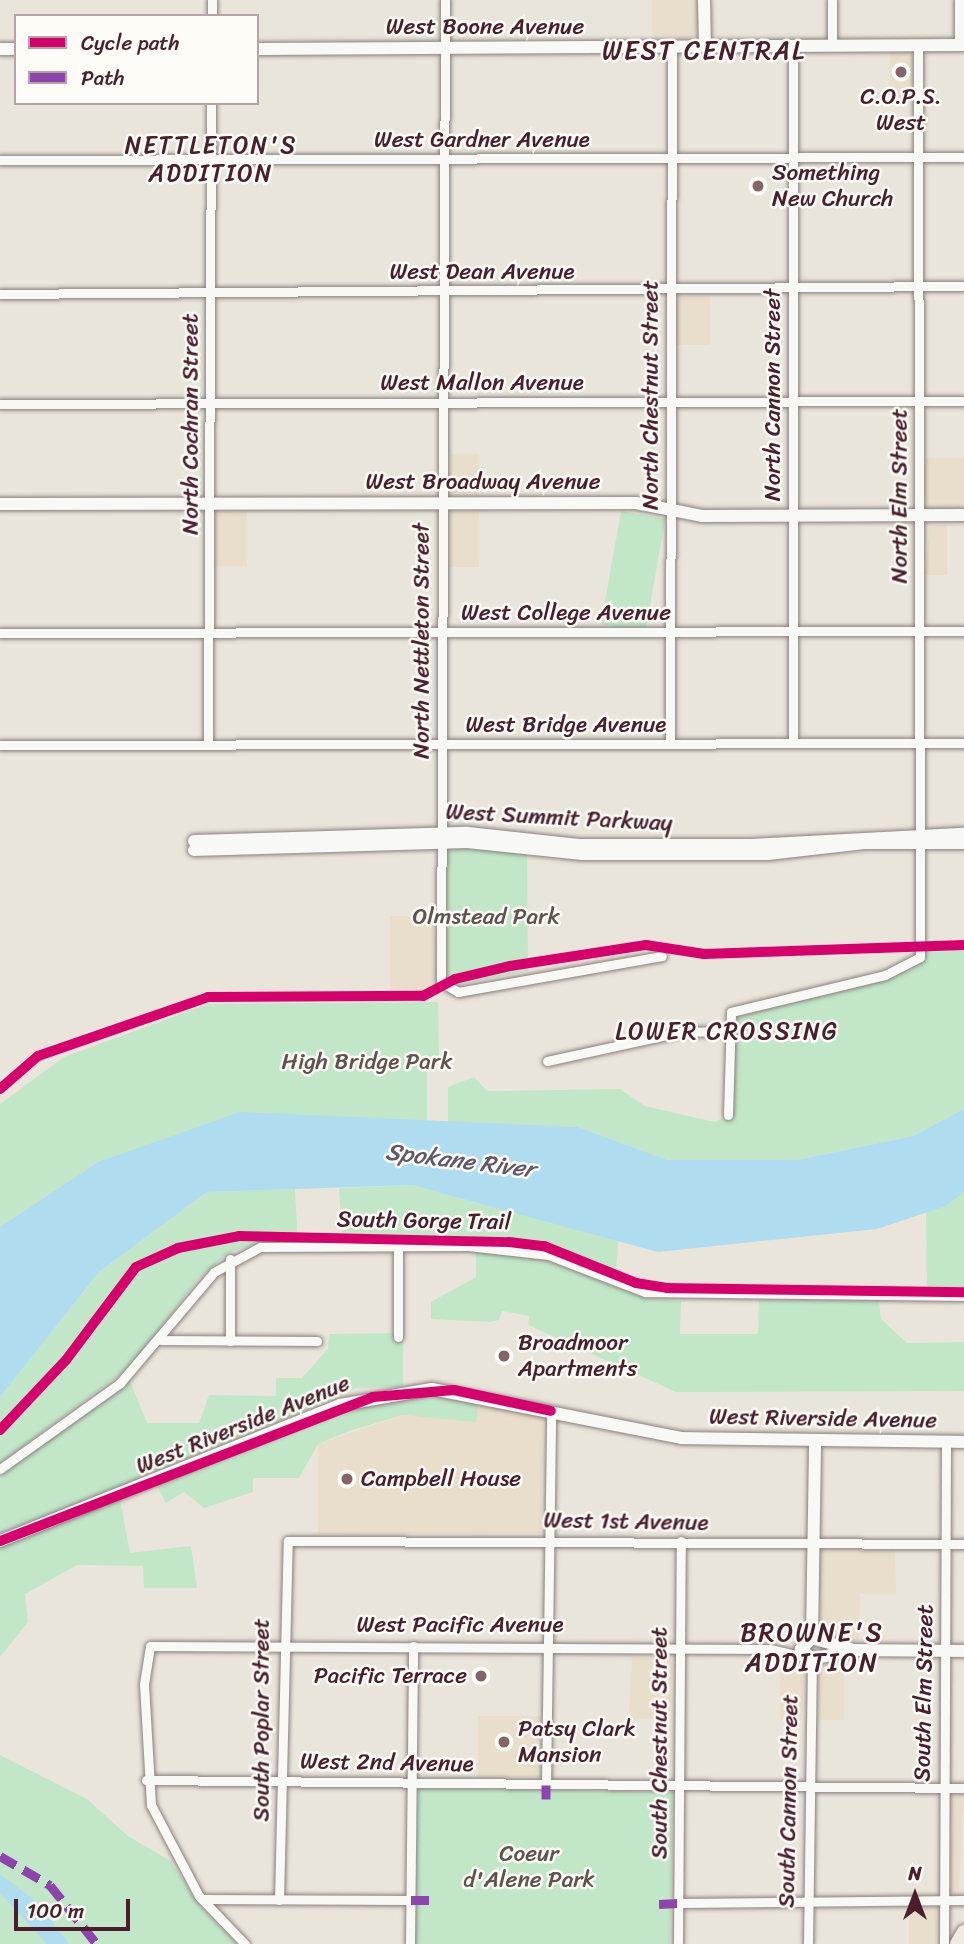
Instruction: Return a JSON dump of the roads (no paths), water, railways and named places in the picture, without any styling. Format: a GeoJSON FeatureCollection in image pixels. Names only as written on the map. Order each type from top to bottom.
{"type":"FeatureCollection","features":[{"type":"Feature","properties":{"kind":"main road"},"geometry":{"type":"LineString","coordinates":[[961,1943],[964,1932]]}},
{"type":"Feature","properties":{"kind":"street","name":"North Nettleton Street"},"geometry":{"type":"LineString","coordinates":[[445,0],[441,838],[444,988],[462,991],[662,956]]}},
{"type":"Feature","properties":{"kind":"street"},"geometry":{"type":"LineString","coordinates":[[704,0],[705,47]]}},
{"type":"Feature","properties":{"kind":"street"},"geometry":{"type":"LineString","coordinates":[[832,0],[832,46]]}},
{"type":"Feature","properties":{"kind":"street"},"geometry":{"type":"LineString","coordinates":[[959,0],[961,45]]}},
{"type":"Feature","properties":{"kind":"street","name":"West Boone Avenue"},"geometry":{"type":"LineString","coordinates":[[259,49],[961,45]]}},
{"type":"Feature","properties":{"kind":"street","name":"North Cannon Street"},"geometry":{"type":"LineString","coordinates":[[793,46],[793,743]]}},
{"type":"Feature","properties":{"kind":"street","name":"North Elm Street"},"geometry":{"type":"LineString","coordinates":[[729,1031],[730,1013],[912,967],[920,947],[918,46]]}},
{"type":"Feature","properties":{"kind":"street","name":"North Chestnut Street"},"geometry":{"type":"LineString","coordinates":[[670,744],[672,47]]}},
{"type":"Feature","properties":{"kind":"street","name":"North Cochran Street"},"geometry":{"type":"LineString","coordinates":[[208,744],[211,105]]}},
{"type":"Feature","properties":{"kind":"street","name":"West Gardner Avenue"},"geometry":{"type":"LineString","coordinates":[[0,160],[964,157]]}},
{"type":"Feature","properties":{"kind":"street","name":"West Dean Avenue"},"geometry":{"type":"LineString","coordinates":[[0,294],[211,291],[920,291],[964,286]]}},
{"type":"Feature","properties":{"kind":"street","name":"West Mallon Avenue"},"geometry":{"type":"LineString","coordinates":[[0,404],[964,401]]}},
{"type":"Feature","properties":{"kind":"street","name":"West Broadway Avenue"},"geometry":{"type":"LineString","coordinates":[[0,504],[636,503],[702,516],[964,515]]}},
{"type":"Feature","properties":{"kind":"street","name":"West College Avenue"},"geometry":{"type":"LineString","coordinates":[[0,633],[964,631]]}},
{"type":"Feature","properties":{"kind":"street","name":"West Bridge Avenue"},"geometry":{"type":"LineString","coordinates":[[0,745],[964,743]]}},
{"type":"Feature","properties":{"kind":"street","name":"West Summit Parkway"},"geometry":{"type":"LineString","coordinates":[[194,845],[441,838],[620,850],[724,849],[921,839],[964,834]]}},
{"type":"Feature","properties":{"kind":"street","name":"West Summit Parkway"},"geometry":{"type":"LineString","coordinates":[[921,839],[964,843]]}},
{"type":"Feature","properties":{"kind":"street"},"geometry":{"type":"LineString","coordinates":[[547,1061],[680,1032],[729,1031],[728,1115]]}},
{"type":"Feature","properties":{"kind":"street"},"geometry":{"type":"LineString","coordinates":[[0,1469],[120,1383],[161,1340],[230,1259],[260,1247],[398,1247],[548,1255],[645,1292],[964,1296]]}},
{"type":"Feature","properties":{"kind":"street"},"geometry":{"type":"LineString","coordinates":[[398,1247],[398,1337]]}},
{"type":"Feature","properties":{"kind":"street"},"geometry":{"type":"LineString","coordinates":[[230,1259],[230,1340]]}},
{"type":"Feature","properties":{"kind":"street"},"geometry":{"type":"LineString","coordinates":[[161,1340],[317,1341]]}},
{"type":"Feature","properties":{"kind":"street","name":"West Riverside Avenue"},"geometry":{"type":"LineString","coordinates":[[0,1541],[373,1397],[454,1390],[682,1438],[964,1442]]}},
{"type":"Feature","properties":{"kind":"street"},"geometry":{"type":"LineString","coordinates":[[546,1785],[551,1411]]}},
{"type":"Feature","properties":{"kind":"street"},"geometry":{"type":"LineString","coordinates":[[812,1658],[815,1440]]}},
{"type":"Feature","properties":{"kind":"street","name":"South Elm Street"},"geometry":{"type":"LineString","coordinates":[[944,1944],[946,1441]]}},
{"type":"Feature","properties":{"kind":"street","name":"West 1st Avenue"},"geometry":{"type":"LineString","coordinates":[[288,1541],[549,1540],[964,1545]]}},
{"type":"Feature","properties":{"kind":"street","name":"South Poplar Street"},"geometry":{"type":"LineString","coordinates":[[279,1900],[281,1645],[288,1541]]}},
{"type":"Feature","properties":{"kind":"street","name":"South Chestnut Street"},"geometry":{"type":"LineString","coordinates":[[678,1944],[681,1542]]}},
{"type":"Feature","properties":{"kind":"street"},"geometry":{"type":"LineString","coordinates":[[812,1640],[812,1658]]}},
{"type":"Feature","properties":{"kind":"street","name":"West Pacific Avenue"},"geometry":{"type":"LineString","coordinates":[[146,1780],[149,1646],[770,1648],[812,1640],[854,1650]]}},
{"type":"Feature","properties":{"kind":"street"},"geometry":{"type":"LineString","coordinates":[[410,1944],[413,1646]]}},
{"type":"Feature","properties":{"kind":"street","name":"West Pacific Avenue"},"geometry":{"type":"LineString","coordinates":[[770,1648],[812,1658],[854,1650],[964,1651]]}},
{"type":"Feature","properties":{"kind":"street","name":"South Cannon Street"},"geometry":{"type":"LineString","coordinates":[[808,1944],[812,1658]]}},
{"type":"Feature","properties":{"kind":"street"},"geometry":{"type":"LineString","coordinates":[[146,1780],[159,1823],[202,1899],[245,1944]]}},
{"type":"Feature","properties":{"kind":"street","name":"West 2nd Avenue"},"geometry":{"type":"LineString","coordinates":[[146,1780],[964,1788]]}},
{"type":"Feature","properties":{"kind":"street"},"geometry":{"type":"LineString","coordinates":[[202,1899],[411,1900]]}},
{"type":"Feature","properties":{"kind":"street"},"geometry":{"type":"LineString","coordinates":[[678,1903],[943,1903],[964,1900]]}},
{"type":"Feature","properties":{"kind":"water","name":"Spokane River"},"geometry":{"type":"Polygon","coordinates":[[[964,1109],[964,1192],[946,1206],[877,1229],[658,1252],[412,1185],[207,1192],[99,1272],[0,1397],[0,1227],[98,1162],[240,1112],[578,1127],[668,1160],[797,1160],[913,1136],[964,1109]]]}},
{"type":"Feature","properties":{"kind":"water"},"geometry":{"type":"Polygon","coordinates":[[[0,1874],[38,1903],[69,1944],[47,1944],[0,1893],[0,1874]]]}},
{"type":"Feature","properties":{"kind":"place","name":"C.O.P.S. West"},"geometry":{"type":"Point","coordinates":[901,72]}},
{"type":"Feature","properties":{"kind":"place","name":"Something New Church"},"geometry":{"type":"Point","coordinates":[758,186]}},
{"type":"Feature","properties":{"kind":"place","name":"Broadmoor Apartments"},"geometry":{"type":"Point","coordinates":[504,1356]}},
{"type":"Feature","properties":{"kind":"place","name":"Campbell House"},"geometry":{"type":"Point","coordinates":[347,1479]}},
{"type":"Feature","properties":{"kind":"place","name":"Pacific Terrace"},"geometry":{"type":"Point","coordinates":[481,1676]}},
{"type":"Feature","properties":{"kind":"place","name":"Patsy Clark Mansion"},"geometry":{"type":"Point","coordinates":[504,1742]}},
{"type":"Feature","properties":{"kind":"district","name":"WEST CENTRAL"},"geometry":{"type":"Point","coordinates":[704,51]}},
{"type":"Feature","properties":{"kind":"district","name":"NETTLETON'S ADDITION"},"geometry":{"type":"Point","coordinates":[211,160]}},
{"type":"Feature","properties":{"kind":"district","name":"LOWER CROSSING"},"geometry":{"type":"Point","coordinates":[727,1032]}},
{"type":"Feature","properties":{"kind":"district","name":"BROWNE'S ADDITION"},"geometry":{"type":"Point","coordinates":[812,1648]}},
{"type":"Feature","properties":{"kind":"park label","name":"Olmstead Park"},"geometry":{"type":"Point","coordinates":[486,917]}},
{"type":"Feature","properties":{"kind":"park label","name":"High Bridge Park"},"geometry":{"type":"Point","coordinates":[367,1062]}},
{"type":"Feature","properties":{"kind":"park label","name":"Coeur d'Alene Park"},"geometry":{"type":"Point","coordinates":[529,1867]}}]}
